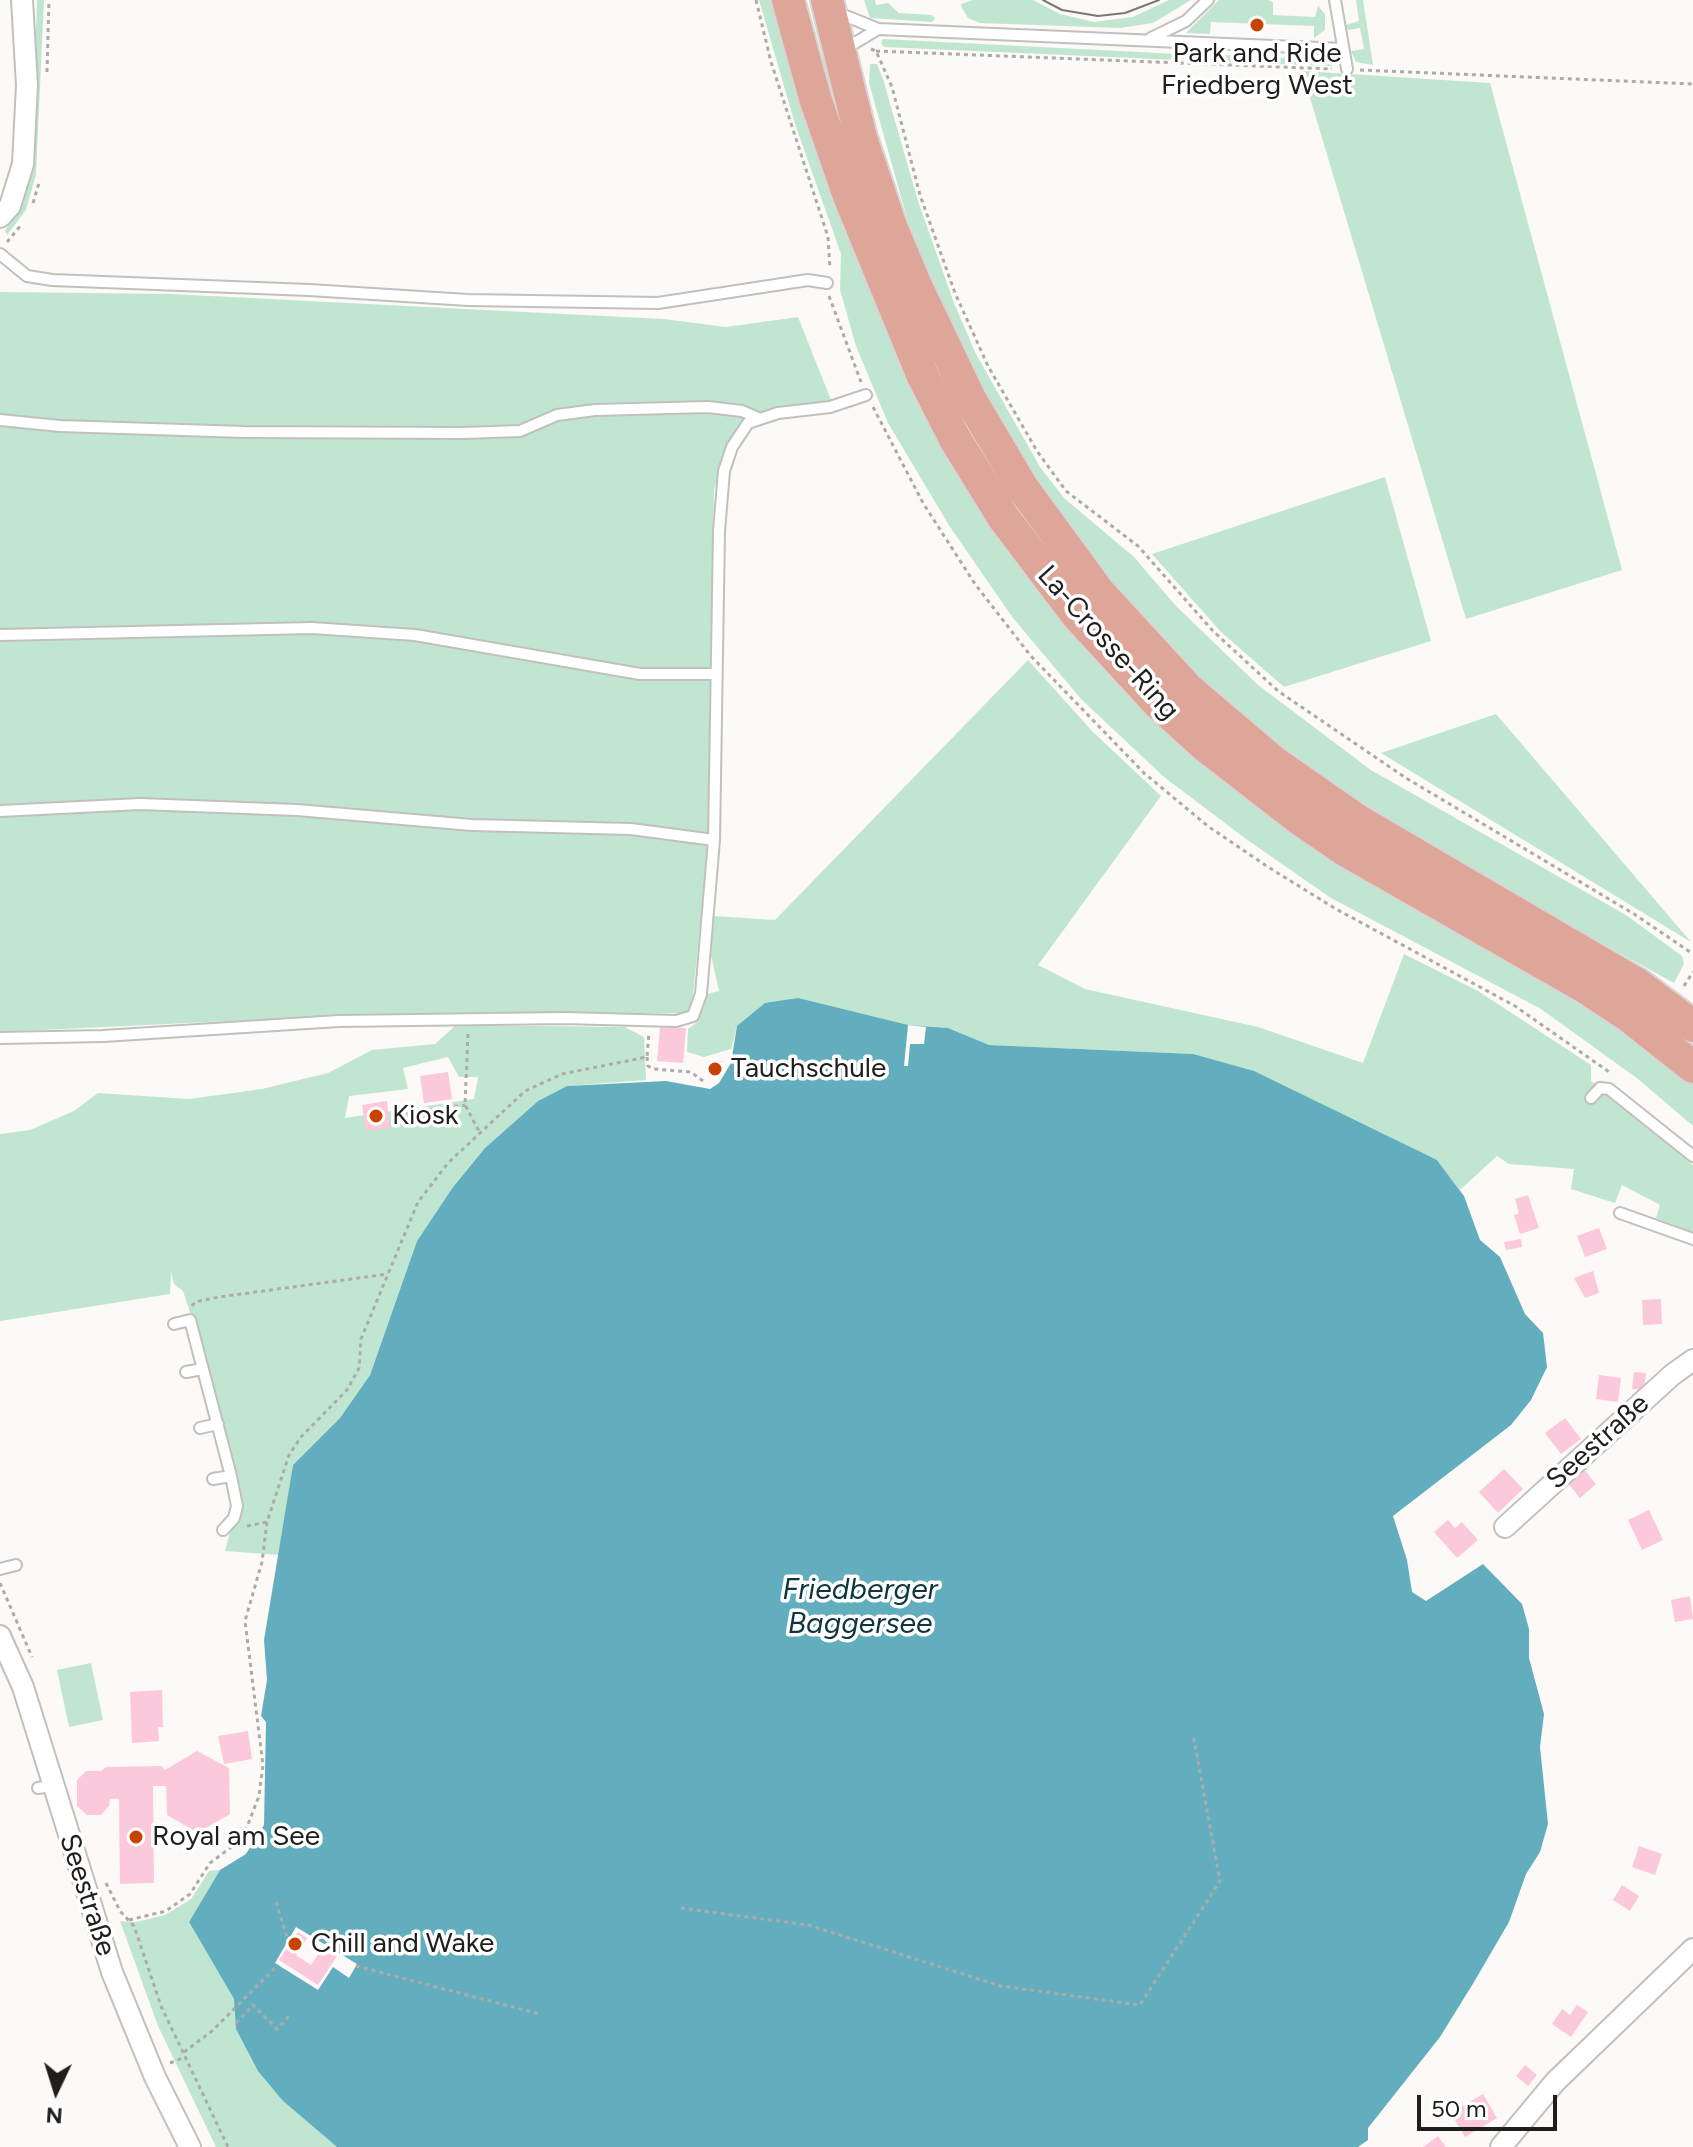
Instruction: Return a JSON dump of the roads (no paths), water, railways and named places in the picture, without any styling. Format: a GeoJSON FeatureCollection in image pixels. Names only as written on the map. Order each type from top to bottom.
{"type":"FeatureCollection","features":[{"type":"Feature","properties":{"kind":"main road","name":"La-Crosse-Ring"},"geometry":{"type":"LineString","coordinates":[[788,0],[815,98],[844,183],[916,362],[955,439],[1003,517],[1077,615],[1157,702],[1203,744],[1301,820],[1345,850],[1583,986],[1630,1017],[1693,1067]]}},
{"type":"Feature","properties":{"kind":"main road","name":"La-Crosse-Ring"},"geometry":{"type":"LineString","coordinates":[[828,5],[852,45],[890,224],[970,399],[1045,521],[1147,648],[1242,737],[1320,795],[1422,859],[1586,953],[1693,1026]]}},
{"type":"Feature","properties":{"kind":"street"},"geometry":{"type":"LineString","coordinates":[[0,217],[10,206],[23,164],[27,85],[22,0]]}},
{"type":"Feature","properties":{"kind":"street","name":"Seestraße"},"geometry":{"type":"LineString","coordinates":[[1505,1527],[1693,1360]]}},
{"type":"Feature","properties":{"kind":"street","name":"Seestraße"},"geometry":{"type":"LineString","coordinates":[[0,1636],[23,1687],[44,1787],[58,1828],[155,2077],[190,2147]]}},
{"type":"Feature","properties":{"kind":"street"},"geometry":{"type":"LineString","coordinates":[[1501,2147],[1555,2082],[1693,1949]]}},
{"type":"Feature","properties":{"kind":"lane"},"geometry":{"type":"LineString","coordinates":[[1141,41],[1176,27],[1208,0]]}},
{"type":"Feature","properties":{"kind":"lane"},"geometry":{"type":"LineString","coordinates":[[1335,0],[1347,69]]}},
{"type":"Feature","properties":{"kind":"lane"},"geometry":{"type":"LineString","coordinates":[[828,5],[878,29],[1343,49]]}},
{"type":"Feature","properties":{"kind":"lane"},"geometry":{"type":"LineString","coordinates":[[852,45],[878,29]]}},
{"type":"Feature","properties":{"kind":"lane"},"geometry":{"type":"LineString","coordinates":[[0,254],[27,276],[52,280],[483,301],[658,303],[808,280],[827,283]]}},
{"type":"Feature","properties":{"kind":"lane"},"geometry":{"type":"LineString","coordinates":[[0,1038],[103,1036],[262,1024],[468,1018],[676,1021],[693,1016],[701,994],[714,840],[720,496],[732,447],[748,423],[758,418],[830,407],[866,395]]}},
{"type":"Feature","properties":{"kind":"lane"},"geometry":{"type":"LineString","coordinates":[[0,420],[60,426],[244,432],[477,433],[520,431],[557,415],[595,410],[708,407],[742,411],[758,418]]}},
{"type":"Feature","properties":{"kind":"lane"},"geometry":{"type":"LineString","coordinates":[[0,635],[312,628],[415,635],[640,674],[716,674]]}},
{"type":"Feature","properties":{"kind":"lane"},"geometry":{"type":"LineString","coordinates":[[0,811],[140,804],[297,810],[472,825],[631,829],[714,840]]}},
{"type":"Feature","properties":{"kind":"lane"},"geometry":{"type":"LineString","coordinates":[[1591,1098],[1600,1088],[1609,1089],[1693,1156]]}},
{"type":"Feature","properties":{"kind":"lane"},"geometry":{"type":"LineString","coordinates":[[1620,1213],[1693,1239]]}},
{"type":"Feature","properties":{"kind":"lane"},"geometry":{"type":"LineString","coordinates":[[174,1324],[190,1320],[231,1476],[237,1506],[234,1518],[223,1530]]}},
{"type":"Feature","properties":{"kind":"lane"},"geometry":{"type":"LineString","coordinates":[[186,1372],[203,1369]]}},
{"type":"Feature","properties":{"kind":"lane"},"geometry":{"type":"LineString","coordinates":[[200,1428],[218,1424]]}},
{"type":"Feature","properties":{"kind":"lane"},"geometry":{"type":"LineString","coordinates":[[213,1479],[231,1476]]}},
{"type":"Feature","properties":{"kind":"lane"},"geometry":{"type":"LineString","coordinates":[[0,1556],[7,1567]]}},
{"type":"Feature","properties":{"kind":"water","name":"Friedberger Baggersee"},"geometry":{"type":"Polygon","coordinates":[[[798,998],[908,1025],[948,1028],[989,1045],[1193,1054],[1254,1071],[1437,1160],[1464,1196],[1480,1240],[1500,1257],[1525,1314],[1543,1333],[1547,1367],[1531,1400],[1511,1425],[1393,1516],[1407,1560],[1412,1592],[1426,1601],[1483,1564],[1522,1604],[1529,1629],[1529,1658],[1544,1714],[1540,1747],[1548,1824],[1540,1852],[1526,1874],[1509,1922],[1474,1982],[1440,2037],[1368,2128],[1368,2140],[1358,2147],[337,2147],[283,2101],[258,2071],[236,2029],[234,1999],[189,1922],[220,1870],[246,1854],[264,1825],[266,1722],[261,1716],[267,1680],[264,1640],[293,1465],[340,1418],[370,1375],[417,1241],[453,1187],[485,1148],[538,1101],[567,1086],[666,1081],[710,1089],[719,1083],[731,1063],[737,1026],[765,1003],[798,998]]]}},
{"type":"Feature","properties":{"kind":"tram line"},"geometry":{"type":"LineString","coordinates":[[1043,0],[1062,10],[1098,16],[1125,13],[1159,0]]}},
{"type":"Feature","properties":{"kind":"place","name":"Park and Ride Friedberg West"},"geometry":{"type":"Point","coordinates":[1257,25]}},
{"type":"Feature","properties":{"kind":"place","name":"Tauchschule"},"geometry":{"type":"Point","coordinates":[715,1069]}},
{"type":"Feature","properties":{"kind":"place","name":"Kiosk"},"geometry":{"type":"Point","coordinates":[376,1116]}},
{"type":"Feature","properties":{"kind":"place","name":"Royal am See"},"geometry":{"type":"Point","coordinates":[136,1837]}},
{"type":"Feature","properties":{"kind":"place","name":"Chill and Wake"},"geometry":{"type":"Point","coordinates":[295,1944]}}]}
